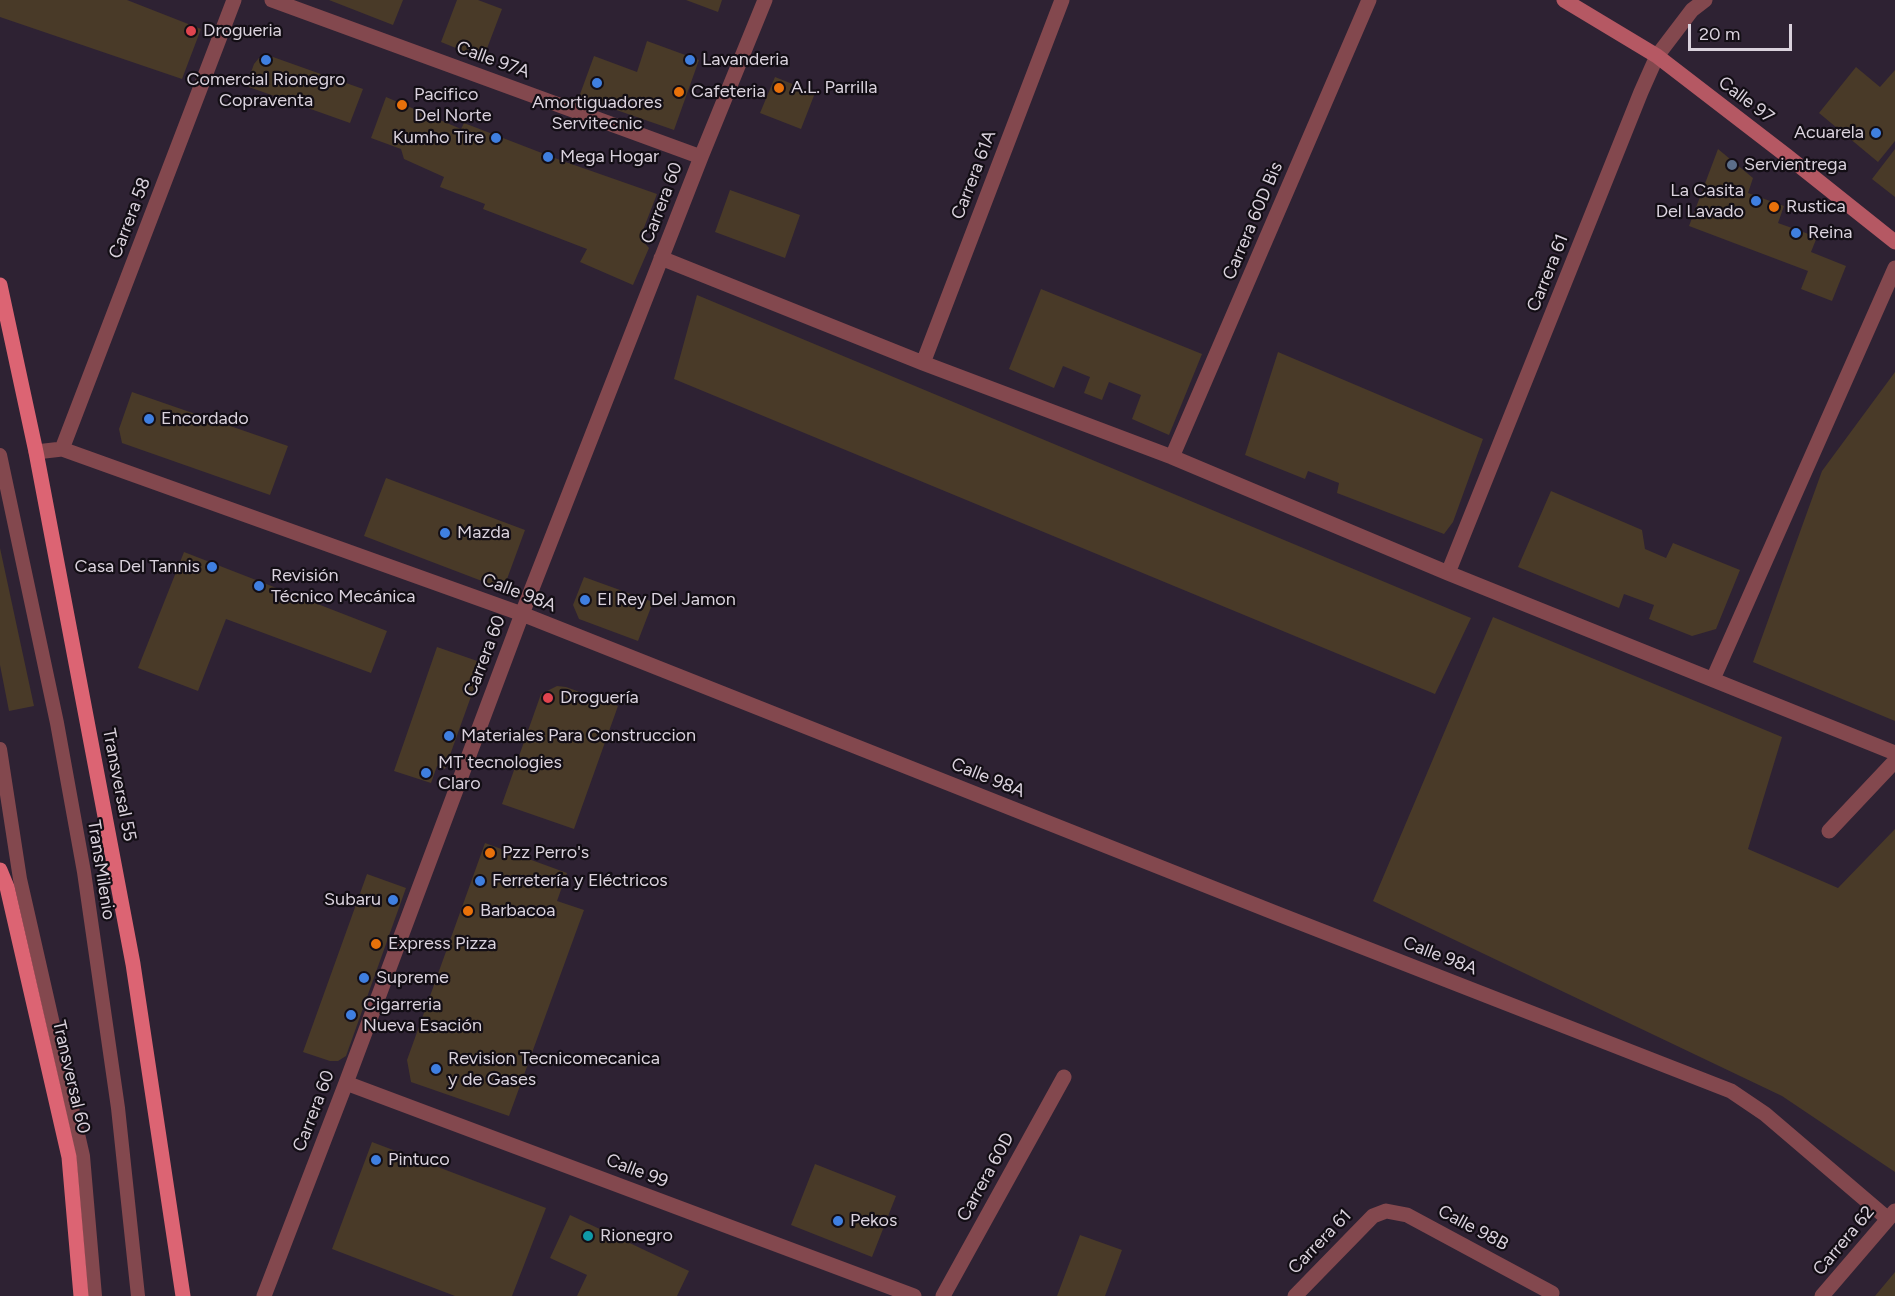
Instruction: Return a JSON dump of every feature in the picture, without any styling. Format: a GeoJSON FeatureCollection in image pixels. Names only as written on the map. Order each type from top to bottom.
{"type":"FeatureCollection","features":[{"type":"Feature","properties":{"kind":"main road","name":"Transversal 55"},"geometry":{"type":"LineString","coordinates":[[0,285],[36,452],[135,975],[183,1296]]}},
{"type":"Feature","properties":{"kind":"main road","name":"Transversal 60"},"geometry":{"type":"LineString","coordinates":[[0,870],[13,883],[69,1157],[81,1296]]}},
{"type":"Feature","properties":{"kind":"main road"},"geometry":{"type":"LineString","coordinates":[[180,1270],[189,1296]]}},
{"type":"Feature","properties":{"kind":"street","name":"Carrera 58"},"geometry":{"type":"LineString","coordinates":[[62,449],[234,0]]}},
{"type":"Feature","properties":{"kind":"street","name":"Calle 97A"},"geometry":{"type":"LineString","coordinates":[[273,0],[701,157]]}},
{"type":"Feature","properties":{"kind":"street","name":"Carrera 60"},"geometry":{"type":"LineString","coordinates":[[264,1296],[522,614],[765,0]]}},
{"type":"Feature","properties":{"kind":"street","name":"Carrera 61A"},"geometry":{"type":"LineString","coordinates":[[923,363],[1062,0]]}},
{"type":"Feature","properties":{"kind":"street","name":"Carrera 60D Bis"},"geometry":{"type":"LineString","coordinates":[[1172,457],[1369,0]]}},
{"type":"Feature","properties":{"kind":"street","name":"Calle 97"},"geometry":{"type":"LineString","coordinates":[[1564,0],[1657,56],[1895,242]]}},
{"type":"Feature","properties":{"kind":"street","name":"Carrera 61"},"geometry":{"type":"LineString","coordinates":[[1448,573],[1657,56],[1692,10],[1705,0]]}},
{"type":"Feature","properties":{"kind":"street"},"geometry":{"type":"LineString","coordinates":[[661,258],[923,363],[1172,457],[1448,573],[1895,753]]}},
{"type":"Feature","properties":{"kind":"street"},"geometry":{"type":"LineString","coordinates":[[1713,680],[1895,268]]}},
{"type":"Feature","properties":{"kind":"street","name":"Calle 98A"},"geometry":{"type":"LineString","coordinates":[[36,452],[62,449],[522,614],[1267,910],[1731,1090],[1765,1114],[1892,1215]]}},
{"type":"Feature","properties":{"kind":"street"},"geometry":{"type":"LineString","coordinates":[[1829,831],[1895,761]]}},
{"type":"Feature","properties":{"kind":"street","name":"Carrera 60D"},"geometry":{"type":"LineString","coordinates":[[943,1296],[1064,1077]]}},
{"type":"Feature","properties":{"kind":"street","name":"Calle 99"},"geometry":{"type":"LineString","coordinates":[[346,1083],[914,1296]]}},
{"type":"Feature","properties":{"kind":"street","name":"Calle 98B"},"geometry":{"type":"LineString","coordinates":[[1373,1216],[1386,1212],[1407,1215],[1552,1293]]}},
{"type":"Feature","properties":{"kind":"street","name":"Carrera 62"},"geometry":{"type":"LineString","coordinates":[[1822,1296],[1892,1215]]}},
{"type":"Feature","properties":{"kind":"street","name":"Carrera 61"},"geometry":{"type":"LineString","coordinates":[[1295,1296],[1373,1216]]}},
{"type":"Feature","properties":{"kind":"lane","name":"TransMilenio"},"geometry":{"type":"LineString","coordinates":[[0,455],[57,723],[84,872],[118,1107],[138,1296]]}},
{"type":"Feature","properties":{"kind":"lane"},"geometry":{"type":"LineString","coordinates":[[0,749],[13,883],[83,1156],[95,1296]]}},
{"type":"Feature","properties":{"kind":"building"},"geometry":{"type":"Polygon","coordinates":[[[0,0],[127,0],[201,29],[182,79],[0,17],[0,0]]]}},
{"type":"Feature","properties":{"kind":"building"},"geometry":{"type":"Polygon","coordinates":[[[329,0],[403,0],[393,25],[329,0]]]}},
{"type":"Feature","properties":{"kind":"building"},"geometry":{"type":"Polygon","coordinates":[[[457,0],[478,0],[502,9],[483,59],[441,42],[457,0]]]}},
{"type":"Feature","properties":{"kind":"building"},"geometry":{"type":"Polygon","coordinates":[[[686,0],[722,0],[718,12],[686,0]]]}},
{"type":"Feature","properties":{"kind":"building"},"geometry":{"type":"Polygon","coordinates":[[[647,41],[699,60],[674,130],[579,97],[594,56],[637,72],[647,41]]]}},
{"type":"Feature","properties":{"kind":"building"},"geometry":{"type":"Polygon","coordinates":[[[273,57],[363,89],[350,123],[246,86],[254,64],[259,58],[273,57]]]}},
{"type":"Feature","properties":{"kind":"building"},"geometry":{"type":"Polygon","coordinates":[[[1856,67],[1880,87],[1895,70],[1895,141],[1878,162],[1819,113],[1856,67]]]}},
{"type":"Feature","properties":{"kind":"building"},"geometry":{"type":"Polygon","coordinates":[[[775,77],[815,93],[801,129],[760,113],[775,77]]]}},
{"type":"Feature","properties":{"kind":"building"},"geometry":{"type":"Polygon","coordinates":[[[386,97],[461,129],[464,123],[657,194],[640,238],[649,248],[633,285],[580,262],[587,249],[483,209],[485,204],[440,187],[444,177],[404,159],[401,149],[371,138],[386,97]]]}},
{"type":"Feature","properties":{"kind":"building"},"geometry":{"type":"Polygon","coordinates":[[[1718,149],[1753,178],[1748,193],[1784,206],[1778,223],[1817,237],[1811,252],[1846,266],[1832,301],[1801,289],[1808,271],[1689,226],[1718,149]]]}},
{"type":"Feature","properties":{"kind":"building"},"geometry":{"type":"Polygon","coordinates":[[[1895,149],[1895,197],[1872,179],[1895,149]]]}},
{"type":"Feature","properties":{"kind":"building"},"geometry":{"type":"Polygon","coordinates":[[[730,190],[800,215],[785,258],[715,232],[730,190]]]}},
{"type":"Feature","properties":{"kind":"building"},"geometry":{"type":"Polygon","coordinates":[[[1041,289],[1202,354],[1169,435],[1132,419],[1141,395],[1109,382],[1102,400],[1084,393],[1090,377],[1063,366],[1054,388],[1009,369],[1041,289]]]}},
{"type":"Feature","properties":{"kind":"building"},"geometry":{"type":"Polygon","coordinates":[[[697,295],[1471,618],[1435,694],[674,379],[697,295]]]}},
{"type":"Feature","properties":{"kind":"building"},"geometry":{"type":"Polygon","coordinates":[[[1278,352],[1483,439],[1453,522],[1444,534],[1337,493],[1339,483],[1308,471],[1305,479],[1245,455],[1278,352]]]}},
{"type":"Feature","properties":{"kind":"building"},"geometry":{"type":"Polygon","coordinates":[[[1895,372],[1895,721],[1753,662],[1822,471],[1895,372]]]}},
{"type":"Feature","properties":{"kind":"building"},"geometry":{"type":"Polygon","coordinates":[[[132,392],[288,446],[270,495],[122,443],[119,429],[132,392]]]}},
{"type":"Feature","properties":{"kind":"building","name":"Mazda"},"geometry":{"type":"Polygon","coordinates":[[[386,478],[525,530],[507,579],[495,586],[364,536],[386,478]]]}},
{"type":"Feature","properties":{"kind":"building"},"geometry":{"type":"Polygon","coordinates":[[[1551,491],[1642,530],[1645,549],[1666,558],[1673,543],[1740,570],[1716,629],[1692,636],[1649,619],[1654,605],[1624,594],[1619,608],[1518,567],[1551,491]]]}},
{"type":"Feature","properties":{"kind":"building"},"geometry":{"type":"Polygon","coordinates":[[[0,548],[34,706],[9,711],[0,665],[0,548]]]}},
{"type":"Feature","properties":{"kind":"building"},"geometry":{"type":"Polygon","coordinates":[[[184,552],[387,631],[371,673],[226,619],[198,691],[138,668],[184,552]]]}},
{"type":"Feature","properties":{"kind":"building"},"geometry":{"type":"Polygon","coordinates":[[[584,577],[653,602],[638,641],[579,619],[573,605],[584,577]]]}},
{"type":"Feature","properties":{"kind":"building"},"geometry":{"type":"Polygon","coordinates":[[[1493,617],[1782,737],[1748,849],[1838,888],[1895,829],[1895,1172],[1782,1096],[1373,901],[1493,617]]]}},
{"type":"Feature","properties":{"kind":"building"},"geometry":{"type":"Polygon","coordinates":[[[437,647],[483,663],[445,769],[437,766],[431,783],[394,771],[437,647]]]}},
{"type":"Feature","properties":{"kind":"building"},"geometry":{"type":"Polygon","coordinates":[[[557,686],[566,687],[618,706],[574,829],[502,804],[541,694],[557,686]]]}},
{"type":"Feature","properties":{"kind":"building"},"geometry":{"type":"Polygon","coordinates":[[[485,843],[567,873],[557,901],[584,910],[509,1116],[411,1082],[407,1060],[485,843]]]}},
{"type":"Feature","properties":{"kind":"building"},"geometry":{"type":"Polygon","coordinates":[[[367,874],[406,888],[346,1056],[338,1061],[330,1061],[303,1052],[367,874]]]}},
{"type":"Feature","properties":{"kind":"building"},"geometry":{"type":"Polygon","coordinates":[[[372,1142],[546,1208],[512,1296],[455,1296],[332,1249],[372,1142]]]}},
{"type":"Feature","properties":{"kind":"building"},"geometry":{"type":"Polygon","coordinates":[[[815,1164],[896,1196],[872,1257],[791,1225],[815,1164]]]}},
{"type":"Feature","properties":{"kind":"building","name":"Rionegro"},"geometry":{"type":"Polygon","coordinates":[[[570,1215],[689,1271],[677,1296],[577,1296],[587,1275],[550,1258],[570,1215]]]}},
{"type":"Feature","properties":{"kind":"building"},"geometry":{"type":"Polygon","coordinates":[[[1080,1235],[1122,1250],[1105,1296],[1057,1296],[1080,1235]]]}},
{"type":"Feature","properties":{"kind":"building"},"geometry":{"type":"Polygon","coordinates":[[[1895,1272],[1895,1296],[1875,1296],[1895,1272]]]}},
{"type":"Feature","properties":{"kind":"place","name":"Drogueria"},"geometry":{"type":"Point","coordinates":[191,31]}},
{"type":"Feature","properties":{"kind":"place","name":"Comercial Rionegro Copraventa"},"geometry":{"type":"Point","coordinates":[266,60]}},
{"type":"Feature","properties":{"kind":"place","name":"Lavanderia"},"geometry":{"type":"Point","coordinates":[690,60]}},
{"type":"Feature","properties":{"kind":"place","name":"Amortiguadores Servitecnic"},"geometry":{"type":"Point","coordinates":[597,83]}},
{"type":"Feature","properties":{"kind":"place","name":"A.L. Parrilla"},"geometry":{"type":"Point","coordinates":[779,88]}},
{"type":"Feature","properties":{"kind":"place","name":"Cafeteria"},"geometry":{"type":"Point","coordinates":[679,92]}},
{"type":"Feature","properties":{"kind":"place","name":"Pacifico Del Norte"},"geometry":{"type":"Point","coordinates":[402,105]}},
{"type":"Feature","properties":{"kind":"place","name":"Acuarela"},"geometry":{"type":"Point","coordinates":[1876,133]}},
{"type":"Feature","properties":{"kind":"place","name":"Kumho Tire"},"geometry":{"type":"Point","coordinates":[496,138]}},
{"type":"Feature","properties":{"kind":"place","name":"Mega Hogar"},"geometry":{"type":"Point","coordinates":[548,157]}},
{"type":"Feature","properties":{"kind":"place","name":"Servientrega"},"geometry":{"type":"Point","coordinates":[1732,165]}},
{"type":"Feature","properties":{"kind":"place","name":"La Casita Del Lavado"},"geometry":{"type":"Point","coordinates":[1756,201]}},
{"type":"Feature","properties":{"kind":"place","name":"Rustica"},"geometry":{"type":"Point","coordinates":[1774,207]}},
{"type":"Feature","properties":{"kind":"place","name":"Reina"},"geometry":{"type":"Point","coordinates":[1796,233]}},
{"type":"Feature","properties":{"kind":"place","name":"Encordado"},"geometry":{"type":"Point","coordinates":[149,419]}},
{"type":"Feature","properties":{"kind":"place","name":"Mazda"},"geometry":{"type":"Point","coordinates":[445,533]}},
{"type":"Feature","properties":{"kind":"place","name":"Casa Del Tannis"},"geometry":{"type":"Point","coordinates":[212,567]}},
{"type":"Feature","properties":{"kind":"place","name":"Revisión Técnico Mecánica"},"geometry":{"type":"Point","coordinates":[259,586]}},
{"type":"Feature","properties":{"kind":"place","name":"El Rey Del Jamon"},"geometry":{"type":"Point","coordinates":[585,600]}},
{"type":"Feature","properties":{"kind":"place","name":"Droguería"},"geometry":{"type":"Point","coordinates":[548,698]}},
{"type":"Feature","properties":{"kind":"place","name":"Materiales Para Construccion"},"geometry":{"type":"Point","coordinates":[449,736]}},
{"type":"Feature","properties":{"kind":"place","name":"MT tecnologies Claro"},"geometry":{"type":"Point","coordinates":[426,773]}},
{"type":"Feature","properties":{"kind":"place","name":"Pzz Perro's"},"geometry":{"type":"Point","coordinates":[490,853]}},
{"type":"Feature","properties":{"kind":"place","name":"Ferretería y Eléctricos"},"geometry":{"type":"Point","coordinates":[480,881]}},
{"type":"Feature","properties":{"kind":"place","name":"Subaru"},"geometry":{"type":"Point","coordinates":[393,900]}},
{"type":"Feature","properties":{"kind":"place","name":"Barbacoa"},"geometry":{"type":"Point","coordinates":[468,911]}},
{"type":"Feature","properties":{"kind":"place","name":"Express Pizza"},"geometry":{"type":"Point","coordinates":[376,944]}},
{"type":"Feature","properties":{"kind":"place","name":"Supreme"},"geometry":{"type":"Point","coordinates":[364,978]}},
{"type":"Feature","properties":{"kind":"place","name":"Cigarreria Nueva Esación"},"geometry":{"type":"Point","coordinates":[351,1015]}},
{"type":"Feature","properties":{"kind":"place","name":"Revision Tecnicomecanica y de Gases"},"geometry":{"type":"Point","coordinates":[436,1069]}},
{"type":"Feature","properties":{"kind":"place","name":"Pintuco"},"geometry":{"type":"Point","coordinates":[376,1160]}},
{"type":"Feature","properties":{"kind":"place","name":"Pekos"},"geometry":{"type":"Point","coordinates":[838,1221]}},
{"type":"Feature","properties":{"kind":"place","name":"Rionegro"},"geometry":{"type":"Point","coordinates":[588,1236]}}]}
